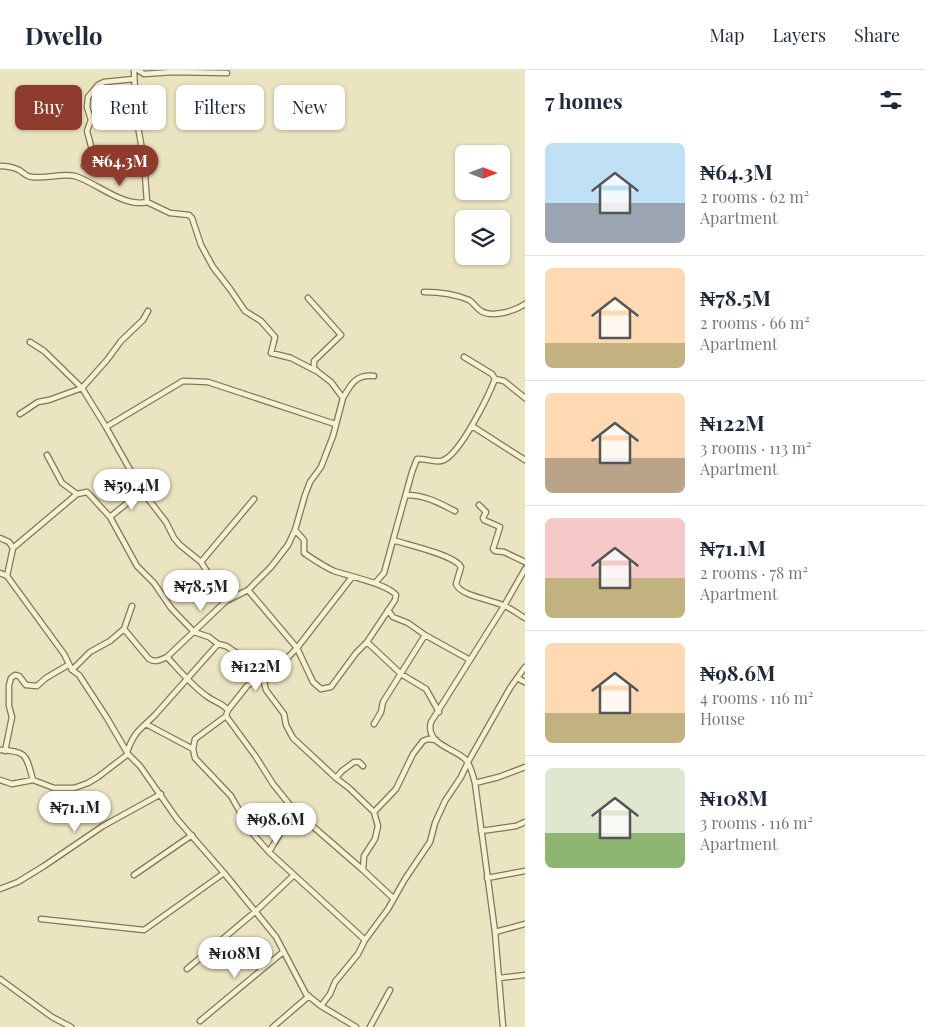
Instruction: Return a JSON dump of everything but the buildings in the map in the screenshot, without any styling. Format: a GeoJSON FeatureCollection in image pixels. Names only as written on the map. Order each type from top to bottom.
{"type":"FeatureCollection","features":[{"type":"Feature","properties":{"kind":"street"},"geometry":{"type":"LineString","coordinates":[[147,202],[144,161],[136,115],[134,79],[136,70],[144,74],[173,72],[227,74]]}},
{"type":"Feature","properties":{"kind":"street"},"geometry":{"type":"LineString","coordinates":[[84,166],[93,161],[94,157],[87,131],[91,120],[87,107],[88,97],[98,85],[104,82],[134,79]]}},
{"type":"Feature","properties":{"kind":"street"},"geometry":{"type":"LineString","coordinates":[[0,166],[9,166],[30,177],[45,178],[61,174],[76,177],[110,194],[141,204],[147,202],[170,213],[188,215],[192,218],[201,245],[213,267],[244,311],[261,321],[275,337],[271,353],[291,358],[318,372]]}},
{"type":"Feature","properties":{"kind":"street"},"geometry":{"type":"LineString","coordinates":[[424,292],[452,294],[472,301],[481,311],[501,314],[525,304]]}},
{"type":"Feature","properties":{"kind":"street"},"geometry":{"type":"LineString","coordinates":[[308,298],[341,335],[314,361],[314,368],[331,382],[343,398]]}},
{"type":"Feature","properties":{"kind":"street"},"geometry":{"type":"LineString","coordinates":[[20,414],[38,402],[82,388],[148,312]]}},
{"type":"Feature","properties":{"kind":"street"},"geometry":{"type":"LineString","coordinates":[[30,342],[44,351],[82,388],[142,490],[166,522],[174,538],[180,546],[201,562],[226,601]]}},
{"type":"Feature","properties":{"kind":"street"},"geometry":{"type":"LineString","coordinates":[[464,357],[492,374],[495,379],[504,381],[525,398]]}},
{"type":"Feature","properties":{"kind":"street"},"geometry":{"type":"LineString","coordinates":[[124,629],[149,659],[158,661],[167,657],[226,601],[248,590],[288,545],[295,530],[304,494],[321,467],[343,398],[353,382],[365,375],[374,376]]}},
{"type":"Feature","properties":{"kind":"street"},"geometry":{"type":"LineString","coordinates":[[375,583],[384,573],[417,459],[437,462],[444,460],[454,452],[472,426],[495,379]]}},
{"type":"Feature","properties":{"kind":"street"},"geometry":{"type":"LineString","coordinates":[[106,427],[183,381],[208,382],[335,424]]}},
{"type":"Feature","properties":{"kind":"street"},"geometry":{"type":"LineString","coordinates":[[472,426],[525,460]]}},
{"type":"Feature","properties":{"kind":"street"},"geometry":{"type":"LineString","coordinates":[[47,455],[62,483],[77,494]]}},
{"type":"Feature","properties":{"kind":"street"},"geometry":{"type":"LineString","coordinates":[[110,517],[142,490]]}},
{"type":"Feature","properties":{"kind":"street"},"geometry":{"type":"LineString","coordinates":[[7,576],[13,548],[77,494],[87,492],[110,517],[137,566],[154,583],[171,608],[194,632],[209,637]]}},
{"type":"Feature","properties":{"kind":"street"},"geometry":{"type":"LineString","coordinates":[[406,495],[416,495],[437,501],[456,510]]}},
{"type":"Feature","properties":{"kind":"street"},"geometry":{"type":"LineString","coordinates":[[201,562],[254,499]]}},
{"type":"Feature","properties":{"kind":"street"},"geometry":{"type":"LineString","coordinates":[[479,505],[486,512],[484,520],[500,527],[493,549],[494,552],[504,552],[525,562]]}},
{"type":"Feature","properties":{"kind":"street"},"geometry":{"type":"LineString","coordinates":[[248,590],[297,648],[313,682],[321,689],[331,687],[356,653],[367,642],[395,600],[396,595],[375,583],[332,570],[304,552],[304,540],[295,530]]}},
{"type":"Feature","properties":{"kind":"street"},"geometry":{"type":"LineString","coordinates":[[0,538],[9,542],[13,548]]}},
{"type":"Feature","properties":{"kind":"street"},"geometry":{"type":"LineString","coordinates":[[393,540],[446,557],[458,563],[461,567],[456,584],[458,588],[504,606],[525,618]]}},
{"type":"Feature","properties":{"kind":"street"},"geometry":{"type":"LineString","coordinates":[[503,1027],[495,932],[475,783],[468,762],[462,756],[448,750],[436,740],[430,732],[430,727],[431,722],[525,569]]}},
{"type":"Feature","properties":{"kind":"street"},"geometry":{"type":"LineString","coordinates":[[0,573],[7,576],[55,641],[64,654],[68,665],[79,675],[127,753],[140,766],[177,819],[276,937],[309,996],[349,1026],[356,1027]]}},
{"type":"Feature","properties":{"kind":"street"},"geometry":{"type":"LineString","coordinates":[[264,682],[297,648],[352,577]]}},
{"type":"Feature","properties":{"kind":"street"},"geometry":{"type":"LineString","coordinates":[[72,670],[90,652],[110,641],[124,629],[132,606]]}},
{"type":"Feature","properties":{"kind":"street"},"geometry":{"type":"LineString","coordinates":[[388,610],[393,617],[408,623],[425,635],[470,660]]}},
{"type":"Feature","properties":{"kind":"street"},"geometry":{"type":"LineString","coordinates":[[201,626],[209,637],[218,644],[238,653],[264,682],[266,690],[284,714],[286,725],[293,738],[374,812],[378,826],[375,839],[364,856],[363,870]]}},
{"type":"Feature","properties":{"kind":"street"},"geometry":{"type":"LineString","coordinates":[[374,724],[381,712],[383,702],[425,635]]}},
{"type":"Feature","properties":{"kind":"street"},"geometry":{"type":"LineString","coordinates":[[367,642],[401,674],[426,689],[438,712]]}},
{"type":"Feature","properties":{"kind":"street"},"geometry":{"type":"LineString","coordinates":[[0,780],[12,784],[33,780],[54,788],[74,788],[98,778],[127,753],[137,730],[146,724],[218,644]]}},
{"type":"Feature","properties":{"kind":"street"},"geometry":{"type":"LineString","coordinates":[[167,657],[186,679],[209,698],[223,705],[228,710]]}},
{"type":"Feature","properties":{"kind":"street"},"geometry":{"type":"LineString","coordinates":[[33,780],[24,755],[2,750],[12,717],[9,706],[9,685],[15,675],[19,676],[26,685],[37,686],[46,678],[68,665]]}},
{"type":"Feature","properties":{"kind":"street"},"geometry":{"type":"LineString","coordinates":[[321,1006],[330,994],[335,982],[358,954],[365,940],[388,909],[393,898],[430,842],[445,801],[525,667]]}},
{"type":"Feature","properties":{"kind":"street"},"geometry":{"type":"LineString","coordinates":[[259,677],[247,686],[228,710],[226,716],[195,739],[193,749],[195,758],[231,796],[252,833],[365,940]]}},
{"type":"Feature","properties":{"kind":"street"},"geometry":{"type":"LineString","coordinates":[[518,678],[525,682]]}},
{"type":"Feature","properties":{"kind":"street"},"geometry":{"type":"LineString","coordinates":[[226,716],[256,757],[272,784],[294,810],[393,898]]}},
{"type":"Feature","properties":{"kind":"street"},"geometry":{"type":"LineString","coordinates":[[146,724],[193,749]]}},
{"type":"Feature","properties":{"kind":"street"},"geometry":{"type":"LineString","coordinates":[[374,812],[396,788],[413,754],[423,741],[428,739],[436,740]]}},
{"type":"Feature","properties":{"kind":"street"},"geometry":{"type":"LineString","coordinates":[[336,778],[354,762],[359,762],[363,766]]}},
{"type":"Feature","properties":{"kind":"street"},"geometry":{"type":"LineString","coordinates":[[475,783],[499,778],[525,767]]}},
{"type":"Feature","properties":{"kind":"street"},"geometry":{"type":"LineString","coordinates":[[0,890],[18,882],[103,826],[161,794]]}},
{"type":"Feature","properties":{"kind":"street"},"geometry":{"type":"LineString","coordinates":[[270,852],[294,810]]}},
{"type":"Feature","properties":{"kind":"street"},"geometry":{"type":"LineString","coordinates":[[482,831],[516,826],[525,822]]}},
{"type":"Feature","properties":{"kind":"street"},"geometry":{"type":"LineString","coordinates":[[134,875],[192,835]]}},
{"type":"Feature","properties":{"kind":"street"},"geometry":{"type":"LineString","coordinates":[[488,878],[525,871]]}},
{"type":"Feature","properties":{"kind":"street"},"geometry":{"type":"LineString","coordinates":[[41,919],[144,930],[224,873]]}},
{"type":"Feature","properties":{"kind":"street"},"geometry":{"type":"LineString","coordinates":[[187,969],[256,911],[294,874]]}},
{"type":"Feature","properties":{"kind":"street"},"geometry":{"type":"LineString","coordinates":[[495,932],[525,924]]}},
{"type":"Feature","properties":{"kind":"street"},"geometry":{"type":"LineString","coordinates":[[200,1021],[283,952]]}},
{"type":"Feature","properties":{"kind":"street"},"geometry":{"type":"LineString","coordinates":[[498,978],[525,975]]}},
{"type":"Feature","properties":{"kind":"street"},"geometry":{"type":"LineString","coordinates":[[0,979],[52,1017],[71,1027]]}},
{"type":"Feature","properties":{"kind":"street"},"geometry":{"type":"LineString","coordinates":[[370,1027],[390,990]]}},
{"type":"Feature","properties":{"kind":"street"},"geometry":{"type":"LineString","coordinates":[[273,1027],[309,996]]}}]}
